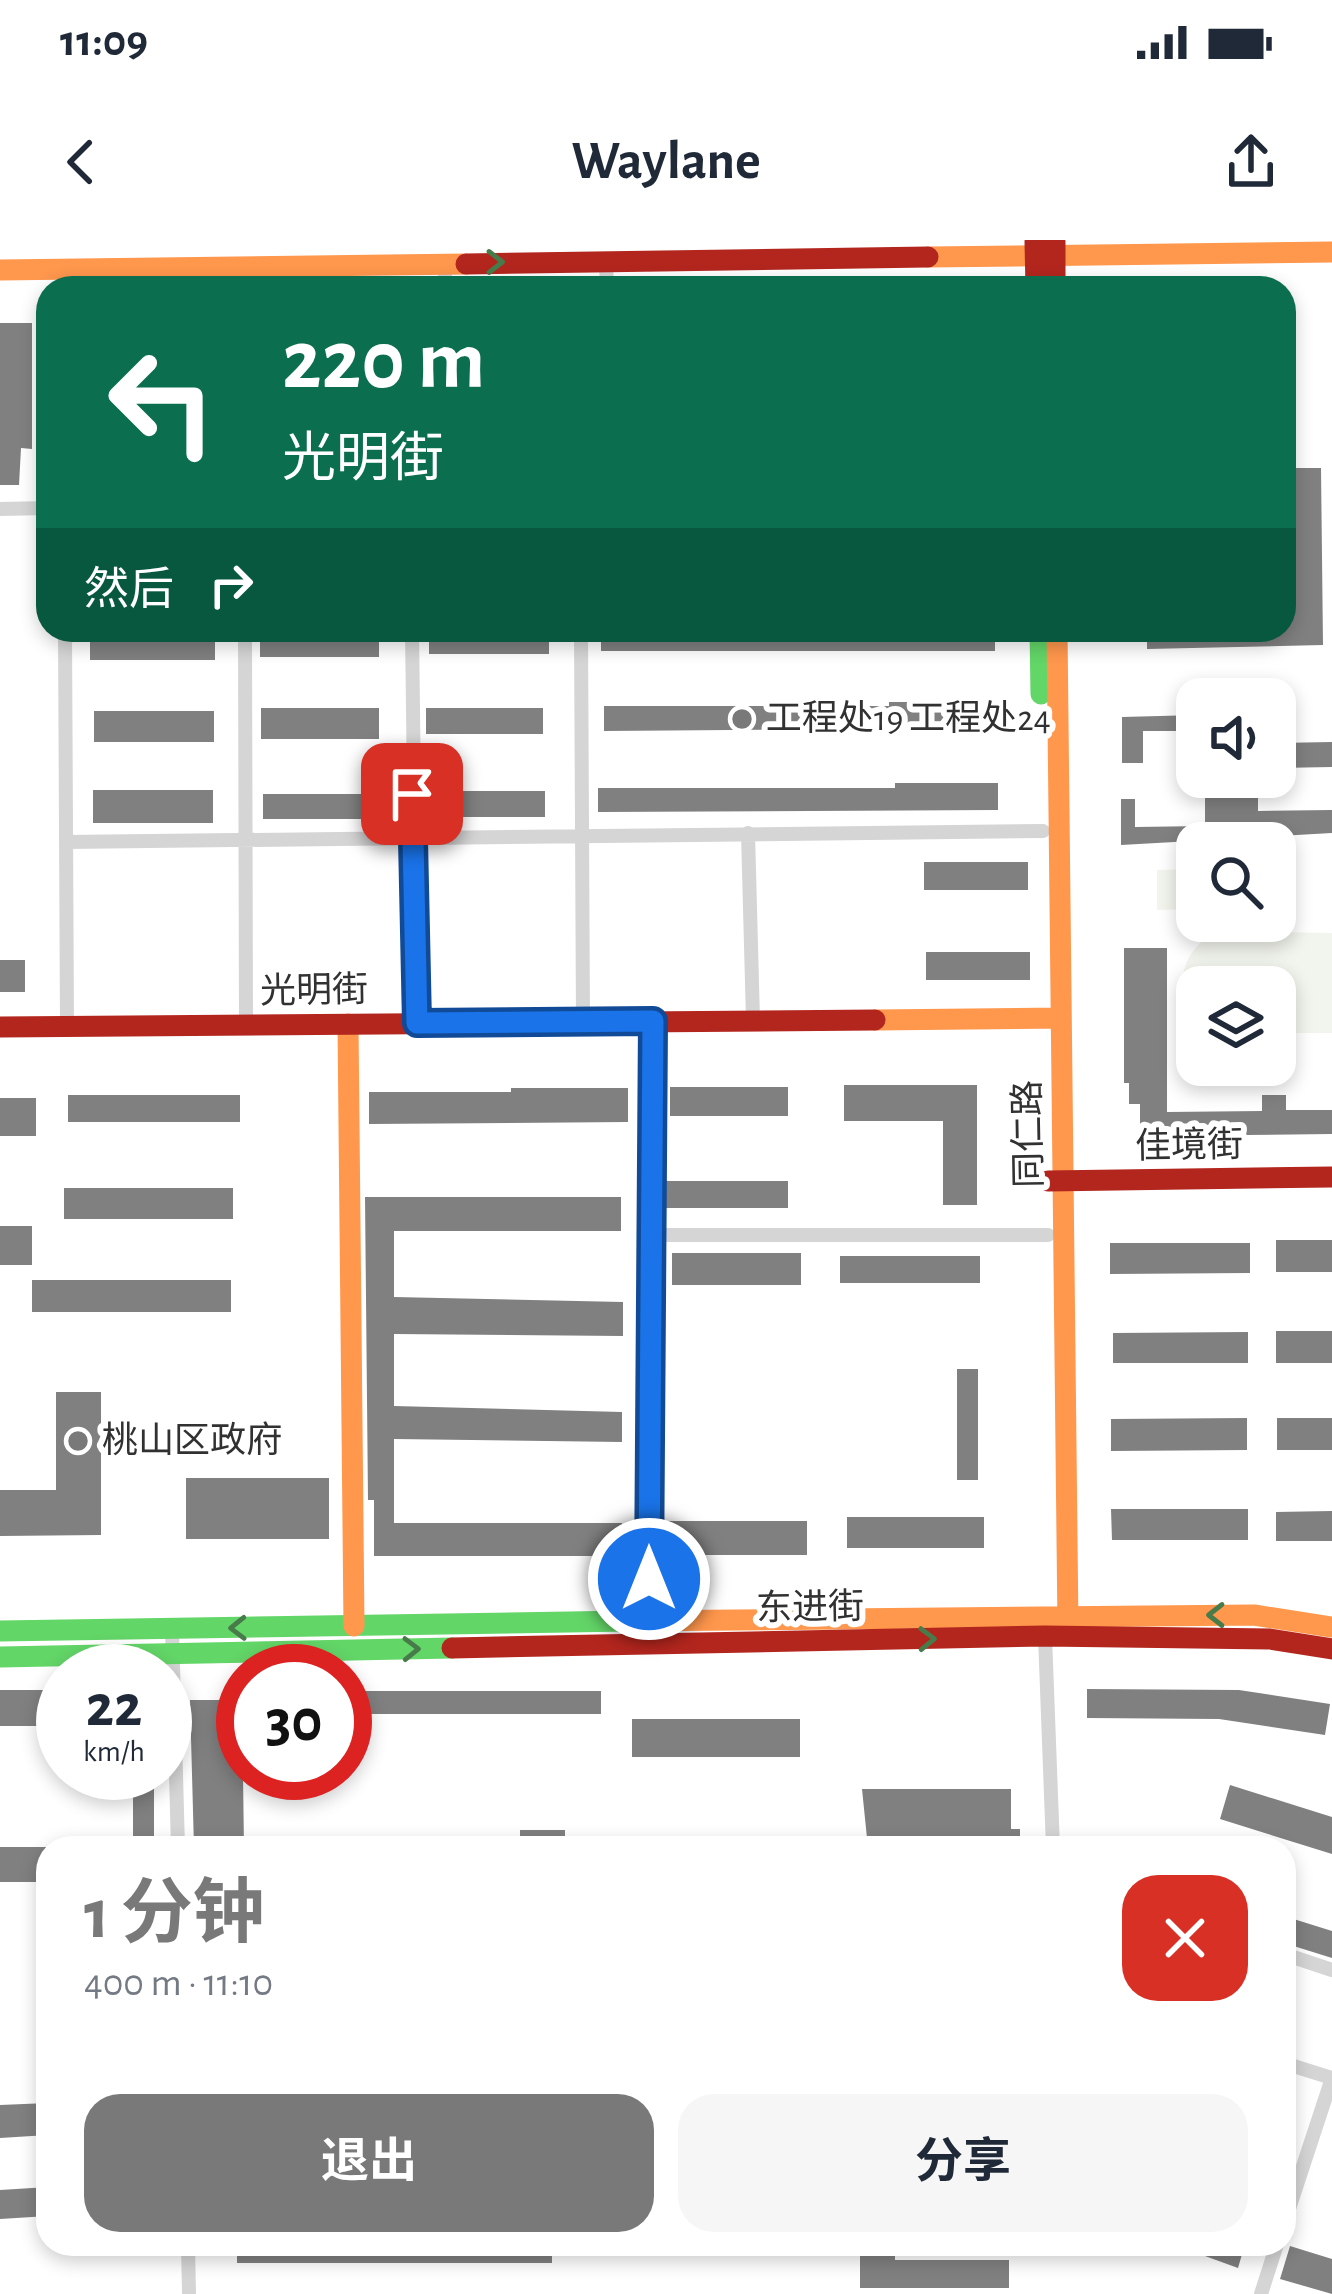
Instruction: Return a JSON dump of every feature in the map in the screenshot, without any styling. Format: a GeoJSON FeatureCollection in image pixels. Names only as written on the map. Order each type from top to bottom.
{"type":"FeatureCollection","features":[{"type":"Feature","properties":{"kind":"main road"},"geometry":{"type":"LineString","coordinates":[[281,276],[445,262],[606,262],[1045,248],[1332,252]]}},
{"type":"Feature","properties":{"kind":"main road"},"geometry":{"type":"LineString","coordinates":[[0,270],[47,276]]}},
{"type":"Feature","properties":{"kind":"main road","name":"同仁路"},"geometry":{"type":"LineString","coordinates":[[1040,642],[1053,1018]]}},
{"type":"Feature","properties":{"kind":"main road","name":"同仁路"},"geometry":{"type":"LineString","coordinates":[[1058,642],[1053,1018],[1058,1628]]}},
{"type":"Feature","properties":{"kind":"main road","name":"光明街"},"geometry":{"type":"LineString","coordinates":[[0,1027],[1053,1018]]}},
{"type":"Feature","properties":{"kind":"main road"},"geometry":{"type":"LineString","coordinates":[[348,1024],[354,1626]]}},
{"type":"Feature","properties":{"kind":"main road","name":"佳境街"},"geometry":{"type":"LineString","coordinates":[[1055,1181],[1332,1177]]}},
{"type":"Feature","properties":{"kind":"main road","name":"同仁路"},"geometry":{"type":"LineString","coordinates":[[1055,1181],[1048,1235],[1058,1628]]}},
{"type":"Feature","properties":{"kind":"main road","name":"东进街"},"geometry":{"type":"LineString","coordinates":[[192,1652],[1058,1628],[1254,1615],[1332,1627]]}},
{"type":"Feature","properties":{"kind":"main road","name":"东进街"},"geometry":{"type":"LineString","coordinates":[[0,1631],[649,1622],[1058,1628],[1270,1639],[1332,1649]]}},
{"type":"Feature","properties":{"kind":"main road","name":"东进街"},"geometry":{"type":"LineString","coordinates":[[0,1658],[36,1657]]}},
{"type":"Feature","properties":{"kind":"street"},"geometry":{"type":"LineString","coordinates":[[445,262],[445,276]]}},
{"type":"Feature","properties":{"kind":"street"},"geometry":{"type":"LineString","coordinates":[[606,262],[607,276]]}},
{"type":"Feature","properties":{"kind":"street"},"geometry":{"type":"LineString","coordinates":[[0,509],[36,508]]}},
{"type":"Feature","properties":{"kind":"street"},"geometry":{"type":"LineString","coordinates":[[65,642],[67,1027]]}},
{"type":"Feature","properties":{"kind":"street"},"geometry":{"type":"LineString","coordinates":[[245,642],[246,1025]]}},
{"type":"Feature","properties":{"kind":"street"},"geometry":{"type":"LineString","coordinates":[[412,642],[417,1023]]}},
{"type":"Feature","properties":{"kind":"street"},"geometry":{"type":"LineString","coordinates":[[581,642],[583,1022]]}},
{"type":"Feature","properties":{"kind":"street"},"geometry":{"type":"LineString","coordinates":[[66,842],[581,832],[1043,830]]}},
{"type":"Feature","properties":{"kind":"street"},"geometry":{"type":"LineString","coordinates":[[748,833],[753,1020]]}},
{"type":"Feature","properties":{"kind":"street"},"geometry":{"type":"LineString","coordinates":[[649,1622],[653,1021]]}},
{"type":"Feature","properties":{"kind":"street"},"geometry":{"type":"LineString","coordinates":[[652,1235],[1048,1235]]}},
{"type":"Feature","properties":{"kind":"street"},"geometry":{"type":"LineString","coordinates":[[1054,1836],[1058,1628]]}},
{"type":"Feature","properties":{"kind":"street"},"geometry":{"type":"LineString","coordinates":[[172,1629],[173,1644]]}},
{"type":"Feature","properties":{"kind":"street"},"geometry":{"type":"LineString","coordinates":[[177,1800],[178,1836]]}},
{"type":"Feature","properties":{"kind":"street"},"geometry":{"type":"LineString","coordinates":[[1296,1958],[1332,1970]]}},
{"type":"Feature","properties":{"kind":"street"},"geometry":{"type":"LineString","coordinates":[[1296,2067],[1332,2078],[1296,2188]]}},
{"type":"Feature","properties":{"kind":"street"},"geometry":{"type":"LineString","coordinates":[[188,2256],[189,2294]]}},
{"type":"Feature","properties":{"kind":"street"},"geometry":{"type":"LineString","coordinates":[[1261,2294],[1273,2256]]}},
{"type":"Feature","properties":{"kind":"shaded area"},"geometry":{"type":"Polygon","coordinates":[[[1157,870],[1176,870],[1176,910],[1157,910],[1157,870]]]}},
{"type":"Feature","properties":{"kind":"shaded area"},"geometry":{"type":"Polygon","coordinates":[[[1296,932],[1332,933],[1332,1033],[1296,1033],[1296,966],[1185,966],[1202,942],[1296,942],[1296,932]]]}},
{"type":"Feature","properties":{"kind":"building"},"geometry":{"type":"Polygon","coordinates":[[[0,323],[32,323],[32,449],[21,448],[19,485],[0,485],[0,323]]]}},
{"type":"Feature","properties":{"kind":"building"},"geometry":{"type":"Polygon","coordinates":[[[1296,468],[1321,468],[1323,645],[1147,649],[1147,642],[1296,642],[1296,468]]]}},
{"type":"Feature","properties":{"kind":"building"},"geometry":{"type":"Polygon","coordinates":[[[90,642],[215,642],[215,660],[90,660],[90,642]]]}},
{"type":"Feature","properties":{"kind":"building"},"geometry":{"type":"Polygon","coordinates":[[[260,642],[379,642],[379,657],[260,657],[260,642]]]}},
{"type":"Feature","properties":{"kind":"building"},"geometry":{"type":"Polygon","coordinates":[[[429,642],[549,642],[549,654],[429,654],[429,642]]]}},
{"type":"Feature","properties":{"kind":"building"},"geometry":{"type":"Polygon","coordinates":[[[601,642],[995,642],[995,651],[601,651],[601,642]]]}},
{"type":"Feature","properties":{"kind":"building","name":"工程处19 工程处24"},"geometry":{"type":"Polygon","coordinates":[[[889,702],[989,702],[989,728],[604,731],[604,706],[889,706],[889,702]]]}},
{"type":"Feature","properties":{"kind":"building"},"geometry":{"type":"Polygon","coordinates":[[[261,708],[379,708],[379,739],[261,739],[261,708]]]}},
{"type":"Feature","properties":{"kind":"building"},"geometry":{"type":"Polygon","coordinates":[[[426,708],[543,708],[543,734],[426,734],[426,708]]]}},
{"type":"Feature","properties":{"kind":"building"},"geometry":{"type":"Polygon","coordinates":[[[94,711],[214,711],[214,742],[94,742],[94,711]]]}},
{"type":"Feature","properties":{"kind":"building"},"geometry":{"type":"Polygon","coordinates":[[[1176,716],[1176,731],[1143,731],[1143,763],[1122,763],[1122,717],[1176,716]]]}},
{"type":"Feature","properties":{"kind":"building"},"geometry":{"type":"Polygon","coordinates":[[[1332,742],[1332,767],[1296,768],[1296,743],[1332,742]]]}},
{"type":"Feature","properties":{"kind":"building"},"geometry":{"type":"Polygon","coordinates":[[[895,783],[998,783],[998,810],[598,812],[598,788],[895,788],[895,783]]]}},
{"type":"Feature","properties":{"kind":"building"},"geometry":{"type":"Polygon","coordinates":[[[93,790],[213,790],[213,823],[93,823],[93,790]]]}},
{"type":"Feature","properties":{"kind":"building"},"geometry":{"type":"Polygon","coordinates":[[[425,791],[545,791],[545,817],[426,817],[425,791]]]}},
{"type":"Feature","properties":{"kind":"building"},"geometry":{"type":"Polygon","coordinates":[[[263,794],[379,794],[379,819],[263,819],[263,794]]]}},
{"type":"Feature","properties":{"kind":"building"},"geometry":{"type":"Polygon","coordinates":[[[1205,798],[1258,798],[1258,811],[1332,810],[1332,833],[1296,835],[1296,822],[1205,822],[1205,798]]]}},
{"type":"Feature","properties":{"kind":"building"},"geometry":{"type":"Polygon","coordinates":[[[1121,799],[1135,799],[1135,827],[1176,826],[1176,842],[1121,845],[1121,799]]]}},
{"type":"Feature","properties":{"kind":"building"},"geometry":{"type":"Polygon","coordinates":[[[924,862],[1028,862],[1028,890],[924,890],[924,862]]]}},
{"type":"Feature","properties":{"kind":"building"},"geometry":{"type":"Polygon","coordinates":[[[1124,948],[1167,948],[1167,1112],[1262,1111],[1262,1095],[1286,1095],[1286,1110],[1332,1110],[1332,1134],[1140,1136],[1140,1104],[1129,1104],[1129,1083],[1124,1083],[1124,948]]]}},
{"type":"Feature","properties":{"kind":"building"},"geometry":{"type":"Polygon","coordinates":[[[926,952],[1030,952],[1030,980],[926,980],[926,952]]]}},
{"type":"Feature","properties":{"kind":"building"},"geometry":{"type":"Polygon","coordinates":[[[0,960],[25,960],[25,992],[0,992],[0,960]]]}},
{"type":"Feature","properties":{"kind":"building"},"geometry":{"type":"Polygon","coordinates":[[[844,1085],[977,1085],[977,1205],[943,1205],[943,1121],[844,1121],[844,1085]]]}},
{"type":"Feature","properties":{"kind":"building"},"geometry":{"type":"Polygon","coordinates":[[[670,1087],[788,1087],[788,1116],[670,1116],[670,1087]]]}},
{"type":"Feature","properties":{"kind":"building"},"geometry":{"type":"Polygon","coordinates":[[[511,1088],[628,1088],[628,1122],[369,1124],[369,1092],[511,1092],[511,1088]]]}},
{"type":"Feature","properties":{"kind":"building"},"geometry":{"type":"Polygon","coordinates":[[[68,1095],[240,1095],[240,1122],[68,1122],[68,1095]]]}},
{"type":"Feature","properties":{"kind":"building"},"geometry":{"type":"Polygon","coordinates":[[[0,1098],[36,1098],[36,1136],[0,1136],[0,1098]]]}},
{"type":"Feature","properties":{"kind":"building"},"geometry":{"type":"Polygon","coordinates":[[[666,1181],[788,1181],[788,1208],[666,1208],[666,1181]]]}},
{"type":"Feature","properties":{"kind":"building"},"geometry":{"type":"Polygon","coordinates":[[[64,1188],[233,1188],[233,1219],[64,1219],[64,1188]]]}},
{"type":"Feature","properties":{"kind":"building"},"geometry":{"type":"Polygon","coordinates":[[[365,1197],[621,1197],[621,1231],[394,1231],[394,1297],[623,1302],[623,1336],[394,1334],[394,1406],[622,1412],[622,1442],[394,1439],[394,1523],[622,1523],[622,1556],[374,1556],[374,1500],[368,1500],[365,1197]]]}},
{"type":"Feature","properties":{"kind":"building"},"geometry":{"type":"Polygon","coordinates":[[[0,1226],[32,1226],[32,1265],[0,1265],[0,1226]]]}},
{"type":"Feature","properties":{"kind":"building"},"geometry":{"type":"Polygon","coordinates":[[[1276,1240],[1332,1240],[1332,1272],[1276,1272],[1276,1240]]]}},
{"type":"Feature","properties":{"kind":"building"},"geometry":{"type":"Polygon","coordinates":[[[1110,1243],[1250,1243],[1250,1273],[1110,1274],[1110,1243]]]}},
{"type":"Feature","properties":{"kind":"building"},"geometry":{"type":"Polygon","coordinates":[[[672,1253],[801,1253],[801,1285],[672,1285],[672,1253]]]}},
{"type":"Feature","properties":{"kind":"building"},"geometry":{"type":"Polygon","coordinates":[[[840,1256],[980,1256],[980,1283],[840,1283],[840,1256]]]}},
{"type":"Feature","properties":{"kind":"building"},"geometry":{"type":"Polygon","coordinates":[[[32,1280],[231,1280],[231,1312],[32,1312],[32,1280]]]}},
{"type":"Feature","properties":{"kind":"building"},"geometry":{"type":"Polygon","coordinates":[[[1276,1331],[1332,1331],[1332,1363],[1276,1363],[1276,1331]]]}},
{"type":"Feature","properties":{"kind":"building"},"geometry":{"type":"Polygon","coordinates":[[[1248,1332],[1248,1363],[1113,1363],[1113,1333],[1248,1332]]]}},
{"type":"Feature","properties":{"kind":"building"},"geometry":{"type":"Polygon","coordinates":[[[957,1369],[978,1369],[978,1480],[957,1480],[957,1369]]]}},
{"type":"Feature","properties":{"kind":"building","name":"桃山区政府"},"geometry":{"type":"Polygon","coordinates":[[[56,1392],[101,1392],[101,1535],[0,1536],[0,1490],[56,1490],[56,1392]]]}},
{"type":"Feature","properties":{"kind":"building"},"geometry":{"type":"Polygon","coordinates":[[[1247,1418],[1247,1450],[1111,1451],[1111,1419],[1247,1418]]]}},
{"type":"Feature","properties":{"kind":"building"},"geometry":{"type":"Polygon","coordinates":[[[1277,1418],[1332,1418],[1332,1450],[1277,1450],[1277,1418]]]}},
{"type":"Feature","properties":{"kind":"building"},"geometry":{"type":"Polygon","coordinates":[[[186,1478],[329,1478],[329,1539],[186,1539],[186,1478]]]}},
{"type":"Feature","properties":{"kind":"building"},"geometry":{"type":"Polygon","coordinates":[[[1111,1509],[1248,1509],[1248,1540],[1112,1540],[1111,1509]]]}},
{"type":"Feature","properties":{"kind":"building"},"geometry":{"type":"Polygon","coordinates":[[[1332,1511],[1332,1541],[1276,1541],[1276,1512],[1332,1511]]]}},
{"type":"Feature","properties":{"kind":"building"},"geometry":{"type":"Polygon","coordinates":[[[847,1517],[984,1517],[984,1548],[847,1548],[847,1517]]]}},
{"type":"Feature","properties":{"kind":"building"},"geometry":{"type":"Polygon","coordinates":[[[669,1521],[807,1521],[807,1555],[669,1555],[669,1521]]]}},
{"type":"Feature","properties":{"kind":"building"},"geometry":{"type":"Polygon","coordinates":[[[1087,1689],[1239,1690],[1330,1704],[1325,1735],[1219,1719],[1087,1718],[1087,1689]]]}},
{"type":"Feature","properties":{"kind":"building"},"geometry":{"type":"Polygon","coordinates":[[[0,1690],[36,1690],[36,1726],[0,1726],[0,1690]]]}},
{"type":"Feature","properties":{"kind":"building"},"geometry":{"type":"Polygon","coordinates":[[[372,1691],[601,1691],[601,1714],[372,1714],[372,1691]]]}},
{"type":"Feature","properties":{"kind":"building"},"geometry":{"type":"Polygon","coordinates":[[[192,1700],[216,1700],[216,1800],[243,1800],[244,1836],[194,1836],[192,1700]]]}},
{"type":"Feature","properties":{"kind":"building"},"geometry":{"type":"Polygon","coordinates":[[[632,1719],[800,1719],[800,1757],[632,1757],[632,1719]]]}},
{"type":"Feature","properties":{"kind":"building"},"geometry":{"type":"Polygon","coordinates":[[[1230,1785],[1332,1817],[1332,1854],[1296,1843],[1296,1836],[1274,1836],[1220,1819],[1230,1785]]]}},
{"type":"Feature","properties":{"kind":"building"},"geometry":{"type":"Polygon","coordinates":[[[862,1789],[1011,1789],[1011,1829],[1020,1829],[1020,1836],[867,1836],[862,1789]]]}},
{"type":"Feature","properties":{"kind":"building"},"geometry":{"type":"Polygon","coordinates":[[[133,1800],[154,1800],[154,1836],[133,1836],[133,1800]]]}},
{"type":"Feature","properties":{"kind":"building"},"geometry":{"type":"Polygon","coordinates":[[[520,1830],[565,1830],[565,1836],[520,1836],[520,1830]]]}},
{"type":"Feature","properties":{"kind":"building"},"geometry":{"type":"Polygon","coordinates":[[[0,1847],[36,1847],[36,1882],[0,1882],[0,1847]]]}},
{"type":"Feature","properties":{"kind":"building"},"geometry":{"type":"Polygon","coordinates":[[[1296,1920],[1332,1931],[1332,1958],[1296,1947],[1296,1920]]]}},
{"type":"Feature","properties":{"kind":"building"},"geometry":{"type":"Polygon","coordinates":[[[36,2104],[36,2136],[0,2138],[0,2105],[36,2104]]]}},
{"type":"Feature","properties":{"kind":"building"},"geometry":{"type":"Polygon","coordinates":[[[36,2188],[36,2217],[0,2219],[0,2190],[36,2188]]]}},
{"type":"Feature","properties":{"kind":"building"},"geometry":{"type":"Polygon","coordinates":[[[1296,2248],[1332,2259],[1332,2294],[1280,2279],[1287,2256],[1296,2256],[1296,2248]]]}},
{"type":"Feature","properties":{"kind":"building"},"geometry":{"type":"Polygon","coordinates":[[[237,2256],[552,2256],[552,2263],[237,2263],[237,2256]]]}},
{"type":"Feature","properties":{"kind":"building"},"geometry":{"type":"Polygon","coordinates":[[[860,2256],[1009,2260],[1009,2288],[860,2288],[860,2256]]]}},
{"type":"Feature","properties":{"kind":"building"},"geometry":{"type":"Polygon","coordinates":[[[1205,2256],[1242,2256],[1238,2268],[1205,2256]]]}},
{"type":"Feature","properties":{"kind":"traffic: fast"},"geometry":{"type":"LineString","coordinates":[[1040,642],[1041,694]]}},
{"type":"Feature","properties":{"kind":"traffic: fast"},"geometry":{"type":"LineString","coordinates":[[0,1631],[629,1621]]}},
{"type":"Feature","properties":{"kind":"traffic: fast"},"geometry":{"type":"LineString","coordinates":[[0,1657],[452,1648]]}},
{"type":"Feature","properties":{"kind":"traffic: slow"},"geometry":{"type":"LineString","coordinates":[[928,257],[1332,252]]}},
{"type":"Feature","properties":{"kind":"traffic: slow"},"geometry":{"type":"LineString","coordinates":[[0,270],[466,264]]}},
{"type":"Feature","properties":{"kind":"traffic: slow"},"geometry":{"type":"LineString","coordinates":[[1057,642],[1068,1629]]}},
{"type":"Feature","properties":{"kind":"traffic: slow"},"geometry":{"type":"LineString","coordinates":[[875,1020],[1060,1018]]}},
{"type":"Feature","properties":{"kind":"traffic: slow"},"geometry":{"type":"LineString","coordinates":[[348,1024],[354,1626]]}},
{"type":"Feature","properties":{"kind":"traffic: slow"},"geometry":{"type":"LineString","coordinates":[[629,1621],[1254,1615],[1332,1627]]}},
{"type":"Feature","properties":{"kind":"traffic: jam"},"geometry":{"type":"LineString","coordinates":[[1035,242],[1036,276]]}},
{"type":"Feature","properties":{"kind":"traffic: jam"},"geometry":{"type":"LineString","coordinates":[[1055,242],[1055,276]]}},
{"type":"Feature","properties":{"kind":"traffic: jam"},"geometry":{"type":"LineString","coordinates":[[466,264],[928,257]]}},
{"type":"Feature","properties":{"kind":"traffic: jam"},"geometry":{"type":"LineString","coordinates":[[0,1027],[875,1020]]}},
{"type":"Feature","properties":{"kind":"traffic: jam"},"geometry":{"type":"LineString","coordinates":[[1048,1181],[1332,1177]]}},
{"type":"Feature","properties":{"kind":"traffic: jam"},"geometry":{"type":"LineString","coordinates":[[452,1648],[1045,1636],[1270,1639],[1332,1649]]}},
{"type":"Feature","properties":{"kind":"place","name":"工程处19 工程处24"},"geometry":{"type":"Point","coordinates":[742,719]}},
{"type":"Feature","properties":{"kind":"place","name":"桃山区政府"},"geometry":{"type":"Point","coordinates":[78,1441]}},
{"type":"Feature","properties":{"kind":"route"},"geometry":{"type":"LineString","coordinates":[[412,794],[417,1023],[653,1021],[649,1579]]}}]}
